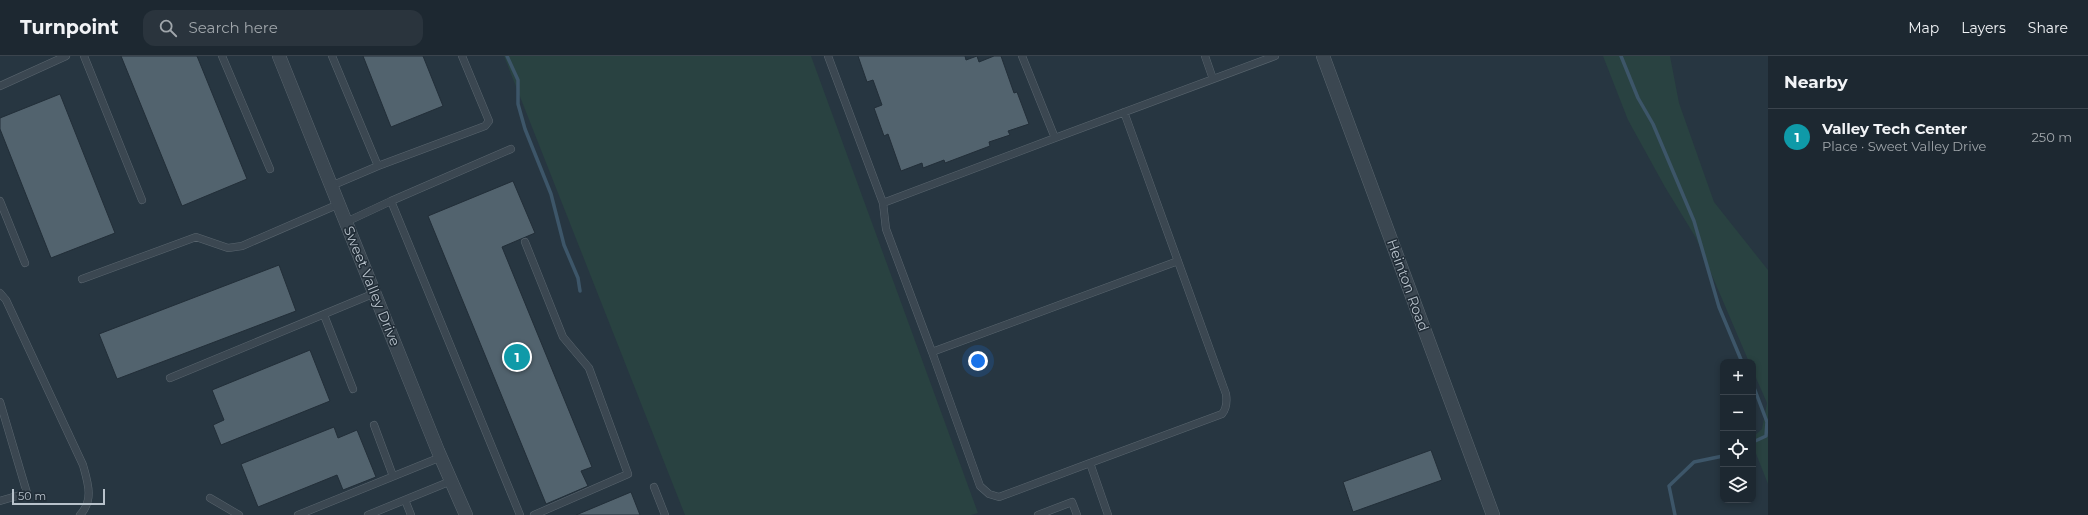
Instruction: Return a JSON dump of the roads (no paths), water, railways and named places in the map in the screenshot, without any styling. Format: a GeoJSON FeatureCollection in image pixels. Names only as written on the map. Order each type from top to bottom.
{"type":"FeatureCollection","features":[{"type":"Feature","properties":{"kind":"street","name":"Sweet Valley Drive"},"geometry":{"type":"LineString","coordinates":[[279,56],[441,457],[466,515]]}},
{"type":"Feature","properties":{"kind":"street","name":"Heinton Road"},"geometry":{"type":"LineString","coordinates":[[1323,56],[1493,515]]}},
{"type":"Feature","properties":{"kind":"lane"},"geometry":{"type":"LineString","coordinates":[[0,86],[66,56]]}},
{"type":"Feature","properties":{"kind":"lane"},"geometry":{"type":"LineString","coordinates":[[84,56],[142,200]]}},
{"type":"Feature","properties":{"kind":"lane"},"geometry":{"type":"LineString","coordinates":[[222,56],[270,169]]}},
{"type":"Feature","properties":{"kind":"lane"},"geometry":{"type":"LineString","coordinates":[[332,56],[378,166]]}},
{"type":"Feature","properties":{"kind":"lane"},"geometry":{"type":"LineString","coordinates":[[331,186],[378,166],[485,126],[489,121],[462,56]]}},
{"type":"Feature","properties":{"kind":"lane"},"geometry":{"type":"LineString","coordinates":[[828,56],[883,203],[886,229],[980,486],[984,491],[999,497],[1210,419],[1222,414],[1225,410],[1226,394],[1124,112]]}},
{"type":"Feature","properties":{"kind":"lane"},"geometry":{"type":"LineString","coordinates":[[1022,56],[1055,138]]}},
{"type":"Feature","properties":{"kind":"lane"},"geometry":{"type":"LineString","coordinates":[[1205,56],[1213,79]]}},
{"type":"Feature","properties":{"kind":"lane"},"geometry":{"type":"LineString","coordinates":[[883,203],[1275,56]]}},
{"type":"Feature","properties":{"kind":"lane"},"geometry":{"type":"LineString","coordinates":[[346,222],[391,201],[511,150]]}},
{"type":"Feature","properties":{"kind":"lane"},"geometry":{"type":"LineString","coordinates":[[0,201],[25,263]]}},
{"type":"Feature","properties":{"kind":"lane"},"geometry":{"type":"LineString","coordinates":[[391,201],[520,515]]}},
{"type":"Feature","properties":{"kind":"lane"},"geometry":{"type":"LineString","coordinates":[[82,279],[196,237],[228,248],[242,246],[338,204]]}},
{"type":"Feature","properties":{"kind":"lane"},"geometry":{"type":"LineString","coordinates":[[525,242],[563,337],[589,368],[628,474],[534,515]]}},
{"type":"Feature","properties":{"kind":"lane"},"geometry":{"type":"LineString","coordinates":[[932,352],[1178,261]]}},
{"type":"Feature","properties":{"kind":"lane"},"geometry":{"type":"LineString","coordinates":[[0,292],[6,300],[83,465],[89,484],[89,499],[80,515]]}},
{"type":"Feature","properties":{"kind":"lane"},"geometry":{"type":"LineString","coordinates":[[170,378],[375,294]]}},
{"type":"Feature","properties":{"kind":"lane"},"geometry":{"type":"LineString","coordinates":[[324,315],[353,389]]}},
{"type":"Feature","properties":{"kind":"lane"},"geometry":{"type":"LineString","coordinates":[[0,402],[27,493],[0,501]]}},
{"type":"Feature","properties":{"kind":"lane"},"geometry":{"type":"LineString","coordinates":[[374,425],[393,476]]}},
{"type":"Feature","properties":{"kind":"lane"},"geometry":{"type":"LineString","coordinates":[[298,515],[441,457]]}},
{"type":"Feature","properties":{"kind":"lane"},"geometry":{"type":"LineString","coordinates":[[1090,463],[1108,515]]}},
{"type":"Feature","properties":{"kind":"lane"},"geometry":{"type":"LineString","coordinates":[[368,515],[451,481]]}},
{"type":"Feature","properties":{"kind":"lane"},"geometry":{"type":"LineString","coordinates":[[654,487],[665,515]]}},
{"type":"Feature","properties":{"kind":"lane"},"geometry":{"type":"LineString","coordinates":[[210,498],[239,515]]}},
{"type":"Feature","properties":{"kind":"lane"},"geometry":{"type":"LineString","coordinates":[[405,500],[411,515]]}},
{"type":"Feature","properties":{"kind":"lane"},"geometry":{"type":"LineString","coordinates":[[1038,515],[1072,502],[1077,515]]}},
{"type":"Feature","properties":{"kind":"waterway"},"geometry":{"type":"LineString","coordinates":[[507,56],[518,80],[518,104],[525,129],[551,194],[564,245],[578,278],[580,291]]}},
{"type":"Feature","properties":{"kind":"waterway"},"geometry":{"type":"LineString","coordinates":[[1621,56],[1638,98],[1653,124],[1694,221],[1719,307],[1741,359]]}},
{"type":"Feature","properties":{"kind":"waterway"},"geometry":{"type":"LineString","coordinates":[[1756,393],[1767,422],[1766,436],[1756,441]]}},
{"type":"Feature","properties":{"kind":"waterway"},"geometry":{"type":"LineString","coordinates":[[1675,515],[1669,486],[1694,462],[1720,457]]}},
{"type":"Feature","properties":{"kind":"place","name":"Valley Tech Center"},"geometry":{"type":"Point","coordinates":[517,357]}}]}
